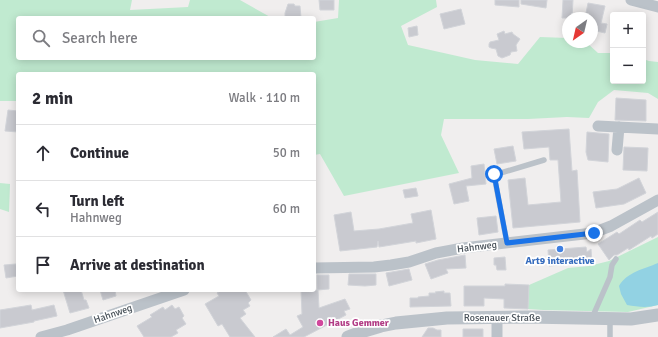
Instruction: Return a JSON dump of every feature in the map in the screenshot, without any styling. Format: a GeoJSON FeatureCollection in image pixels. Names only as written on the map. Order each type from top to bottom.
{"type":"FeatureCollection","features":[{"type":"Feature","properties":{"kind":"street"},"geometry":{"type":"LineString","coordinates":[[631,0],[658,7]]}},
{"type":"Feature","properties":{"kind":"street"},"geometry":{"type":"LineString","coordinates":[[598,126],[658,129]]}},
{"type":"Feature","properties":{"kind":"street"},"geometry":{"type":"LineString","coordinates":[[617,150],[619,127]]}},
{"type":"Feature","properties":{"kind":"street","name":"Hahnweg"},"geometry":{"type":"LineString","coordinates":[[316,268],[374,267],[391,265],[409,262],[436,253],[463,248],[594,233],[611,226],[658,200]]}},
{"type":"Feature","properties":{"kind":"street","name":"Hahnweg"},"geometry":{"type":"LineString","coordinates":[[41,337],[67,330],[178,292]]}},
{"type":"Feature","properties":{"kind":"street","name":"Rosenauer Straße"},"geometry":{"type":"LineString","coordinates":[[348,337],[381,326],[396,323],[447,318],[631,319],[658,315]]}},
{"type":"Feature","properties":{"kind":"street"},"geometry":{"type":"LineString","coordinates":[[497,318],[497,337]]}},
{"type":"Feature","properties":{"kind":"lane"},"geometry":{"type":"LineString","coordinates":[[507,243],[494,174],[544,160]]}},
{"type":"Feature","properties":{"kind":"lane"},"geometry":{"type":"LineString","coordinates":[[592,318],[610,277],[612,265],[616,259]]}},
{"type":"Feature","properties":{"kind":"lane"},"geometry":{"type":"LineString","coordinates":[[610,319],[610,337]]}},
{"type":"Feature","properties":{"kind":"green space"},"geometry":{"type":"Polygon","coordinates":[[[0,0],[132,0],[130,10],[188,7],[190,0],[240,0],[268,16],[16,16],[16,60],[316,60],[316,22],[338,18],[339,0],[436,0],[437,7],[401,26],[408,45],[475,60],[518,64],[540,37],[562,38],[562,48],[593,48],[598,53],[610,53],[610,84],[646,84],[646,60],[658,62],[658,99],[648,93],[614,90],[598,102],[589,118],[444,119],[441,135],[459,173],[344,196],[320,154],[316,155],[316,72],[16,72],[16,101],[0,101],[0,0]]]}},
{"type":"Feature","properties":{"kind":"green space"},"geometry":{"type":"Polygon","coordinates":[[[0,183],[10,184],[9,212],[0,209],[0,183]]]}},
{"type":"Feature","properties":{"kind":"green space"},"geometry":{"type":"Polygon","coordinates":[[[658,237],[658,305],[628,312],[528,309],[529,285],[568,268],[589,266],[609,261],[658,237]]]}},
{"type":"Feature","properties":{"kind":"water"},"geometry":{"type":"Polygon","coordinates":[[[658,263],[658,305],[643,307],[627,305],[621,294],[619,286],[622,281],[631,274],[658,263]]]}},
{"type":"Feature","properties":{"kind":"building"},"geometry":{"type":"Polygon","coordinates":[[[319,0],[334,0],[334,10],[320,10],[319,0]]]}},
{"type":"Feature","properties":{"kind":"building"},"geometry":{"type":"Polygon","coordinates":[[[495,0],[519,0],[519,7],[495,5],[495,0]]]}},
{"type":"Feature","properties":{"kind":"building"},"geometry":{"type":"Polygon","coordinates":[[[521,0],[547,0],[546,8],[521,4],[521,0]]]}},
{"type":"Feature","properties":{"kind":"building"},"geometry":{"type":"Polygon","coordinates":[[[563,0],[573,0],[572,12],[562,12],[563,0]]]}},
{"type":"Feature","properties":{"kind":"building"},"geometry":{"type":"Polygon","coordinates":[[[588,3],[605,6],[601,23],[607,24],[605,33],[598,31],[598,12],[586,12],[588,3]]]}},
{"type":"Feature","properties":{"kind":"building"},"geometry":{"type":"Polygon","coordinates":[[[288,4],[300,6],[301,16],[285,16],[288,4]]]}},
{"type":"Feature","properties":{"kind":"building"},"geometry":{"type":"Polygon","coordinates":[[[461,9],[465,24],[444,29],[440,14],[461,9]]]}},
{"type":"Feature","properties":{"kind":"building"},"geometry":{"type":"Polygon","coordinates":[[[417,26],[418,35],[409,37],[408,28],[417,26]]]}},
{"type":"Feature","properties":{"kind":"building"},"geometry":{"type":"Polygon","coordinates":[[[504,31],[505,34],[512,32],[520,39],[516,45],[517,51],[511,52],[510,55],[502,58],[498,56],[496,49],[489,47],[489,44],[490,42],[499,40],[497,34],[504,31]]]}},
{"type":"Feature","properties":{"kind":"building"},"geometry":{"type":"Polygon","coordinates":[[[616,98],[646,100],[646,121],[615,120],[616,98]]]}},
{"type":"Feature","properties":{"kind":"building"},"geometry":{"type":"Polygon","coordinates":[[[8,110],[16,111],[16,132],[5,131],[8,110]]]}},
{"type":"Feature","properties":{"kind":"building"},"geometry":{"type":"Polygon","coordinates":[[[569,129],[572,171],[577,170],[580,222],[513,228],[508,180],[525,178],[528,205],[561,202],[558,160],[550,160],[549,147],[524,149],[522,132],[569,129]]]}},
{"type":"Feature","properties":{"kind":"building"},"geometry":{"type":"Polygon","coordinates":[[[587,132],[609,134],[608,162],[588,160],[586,152],[587,132]]]}},
{"type":"Feature","properties":{"kind":"building"},"geometry":{"type":"Polygon","coordinates":[[[513,146],[516,161],[497,164],[494,149],[513,146]]]}},
{"type":"Feature","properties":{"kind":"building"},"geometry":{"type":"Polygon","coordinates":[[[624,147],[648,148],[647,171],[623,170],[624,147]]]}},
{"type":"Feature","properties":{"kind":"building"},"geometry":{"type":"Polygon","coordinates":[[[484,164],[486,184],[466,186],[469,201],[454,204],[449,184],[472,178],[471,166],[484,164]]]}},
{"type":"Feature","properties":{"kind":"building"},"geometry":{"type":"Polygon","coordinates":[[[639,178],[646,193],[624,204],[596,208],[593,192],[617,189],[639,178]]]}},
{"type":"Feature","properties":{"kind":"building"},"geometry":{"type":"Polygon","coordinates":[[[416,188],[418,196],[405,198],[403,190],[416,188]]]}},
{"type":"Feature","properties":{"kind":"building"},"geometry":{"type":"Polygon","coordinates":[[[431,210],[436,239],[379,247],[378,241],[377,247],[340,251],[334,215],[351,212],[354,231],[379,229],[413,223],[411,214],[431,210]]]}},
{"type":"Feature","properties":{"kind":"building"},"geometry":{"type":"Polygon","coordinates":[[[658,212],[658,234],[652,238],[651,236],[629,250],[628,248],[617,255],[614,255],[609,260],[598,244],[617,232],[619,234],[640,220],[642,222],[658,212]]]}},
{"type":"Feature","properties":{"kind":"building"},"geometry":{"type":"Polygon","coordinates":[[[496,216],[498,232],[479,235],[477,218],[496,216]]]}},
{"type":"Feature","properties":{"kind":"building"},"geometry":{"type":"Polygon","coordinates":[[[586,247],[587,252],[591,249],[592,262],[549,266],[548,250],[586,247]]]}},
{"type":"Feature","properties":{"kind":"building"},"geometry":{"type":"Polygon","coordinates":[[[465,255],[466,268],[446,269],[448,273],[431,279],[425,264],[465,255]]]}},
{"type":"Feature","properties":{"kind":"building"},"geometry":{"type":"Polygon","coordinates":[[[505,257],[506,270],[497,270],[496,265],[494,265],[494,258],[505,257]]]}},
{"type":"Feature","properties":{"kind":"building"},"geometry":{"type":"Polygon","coordinates":[[[16,264],[16,276],[6,278],[4,265],[16,264]]]}},
{"type":"Feature","properties":{"kind":"building"},"geometry":{"type":"Polygon","coordinates":[[[409,269],[412,280],[389,286],[386,273],[409,269]]]}},
{"type":"Feature","properties":{"kind":"building"},"geometry":{"type":"Polygon","coordinates":[[[349,274],[376,274],[376,285],[348,285],[349,274]]]}},
{"type":"Feature","properties":{"kind":"building"},"geometry":{"type":"Polygon","coordinates":[[[317,275],[329,275],[329,289],[317,290],[317,275]]]}},
{"type":"Feature","properties":{"kind":"building"},"geometry":{"type":"Polygon","coordinates":[[[505,284],[529,285],[528,309],[504,308],[504,299],[484,298],[484,306],[464,306],[464,286],[505,286],[505,284]]]}},
{"type":"Feature","properties":{"kind":"building"},"geometry":{"type":"Polygon","coordinates":[[[316,290],[318,290],[319,308],[345,299],[350,309],[344,311],[346,315],[304,337],[273,337],[286,329],[290,335],[303,327],[297,316],[302,314],[301,292],[316,292],[316,290]]]}},
{"type":"Feature","properties":{"kind":"building"},"geometry":{"type":"Polygon","coordinates":[[[444,291],[444,293],[450,293],[451,306],[410,307],[410,298],[429,296],[429,293],[444,291]]]}},
{"type":"Feature","properties":{"kind":"building"},"geometry":{"type":"Polygon","coordinates":[[[64,292],[82,292],[89,308],[70,313],[64,292]]]}},
{"type":"Feature","properties":{"kind":"building"},"geometry":{"type":"Polygon","coordinates":[[[101,292],[115,292],[116,296],[103,300],[101,292]]]}},
{"type":"Feature","properties":{"kind":"building"},"geometry":{"type":"Polygon","coordinates":[[[246,292],[251,300],[248,303],[250,306],[243,310],[246,314],[240,318],[255,337],[230,337],[222,324],[218,326],[205,304],[219,296],[217,293],[246,292]]]}},
{"type":"Feature","properties":{"kind":"building"},"geometry":{"type":"Polygon","coordinates":[[[31,305],[32,310],[54,305],[57,316],[0,328],[0,310],[31,305]]]}},
{"type":"Feature","properties":{"kind":"building"},"geometry":{"type":"Polygon","coordinates":[[[172,305],[175,309],[179,307],[184,316],[182,318],[186,324],[176,330],[178,333],[171,337],[144,337],[137,326],[152,317],[150,315],[163,307],[165,310],[172,305]]]}},
{"type":"Feature","properties":{"kind":"building"},"geometry":{"type":"Polygon","coordinates":[[[428,328],[441,330],[441,337],[422,337],[428,328]]]}},
{"type":"Feature","properties":{"kind":"building"},"geometry":{"type":"Polygon","coordinates":[[[463,329],[483,329],[483,337],[463,337],[463,329]]]}},
{"type":"Feature","properties":{"kind":"place","name":"Art9 interactive"},"geometry":{"type":"Point","coordinates":[560,249]}},
{"type":"Feature","properties":{"kind":"place","name":"Haus Gemmer"},"geometry":{"type":"Point","coordinates":[320,323]}},
{"type":"Feature","properties":{"kind":"route"},"geometry":{"type":"LineString","coordinates":[[494,174],[507,243],[594,233]]}}]}
